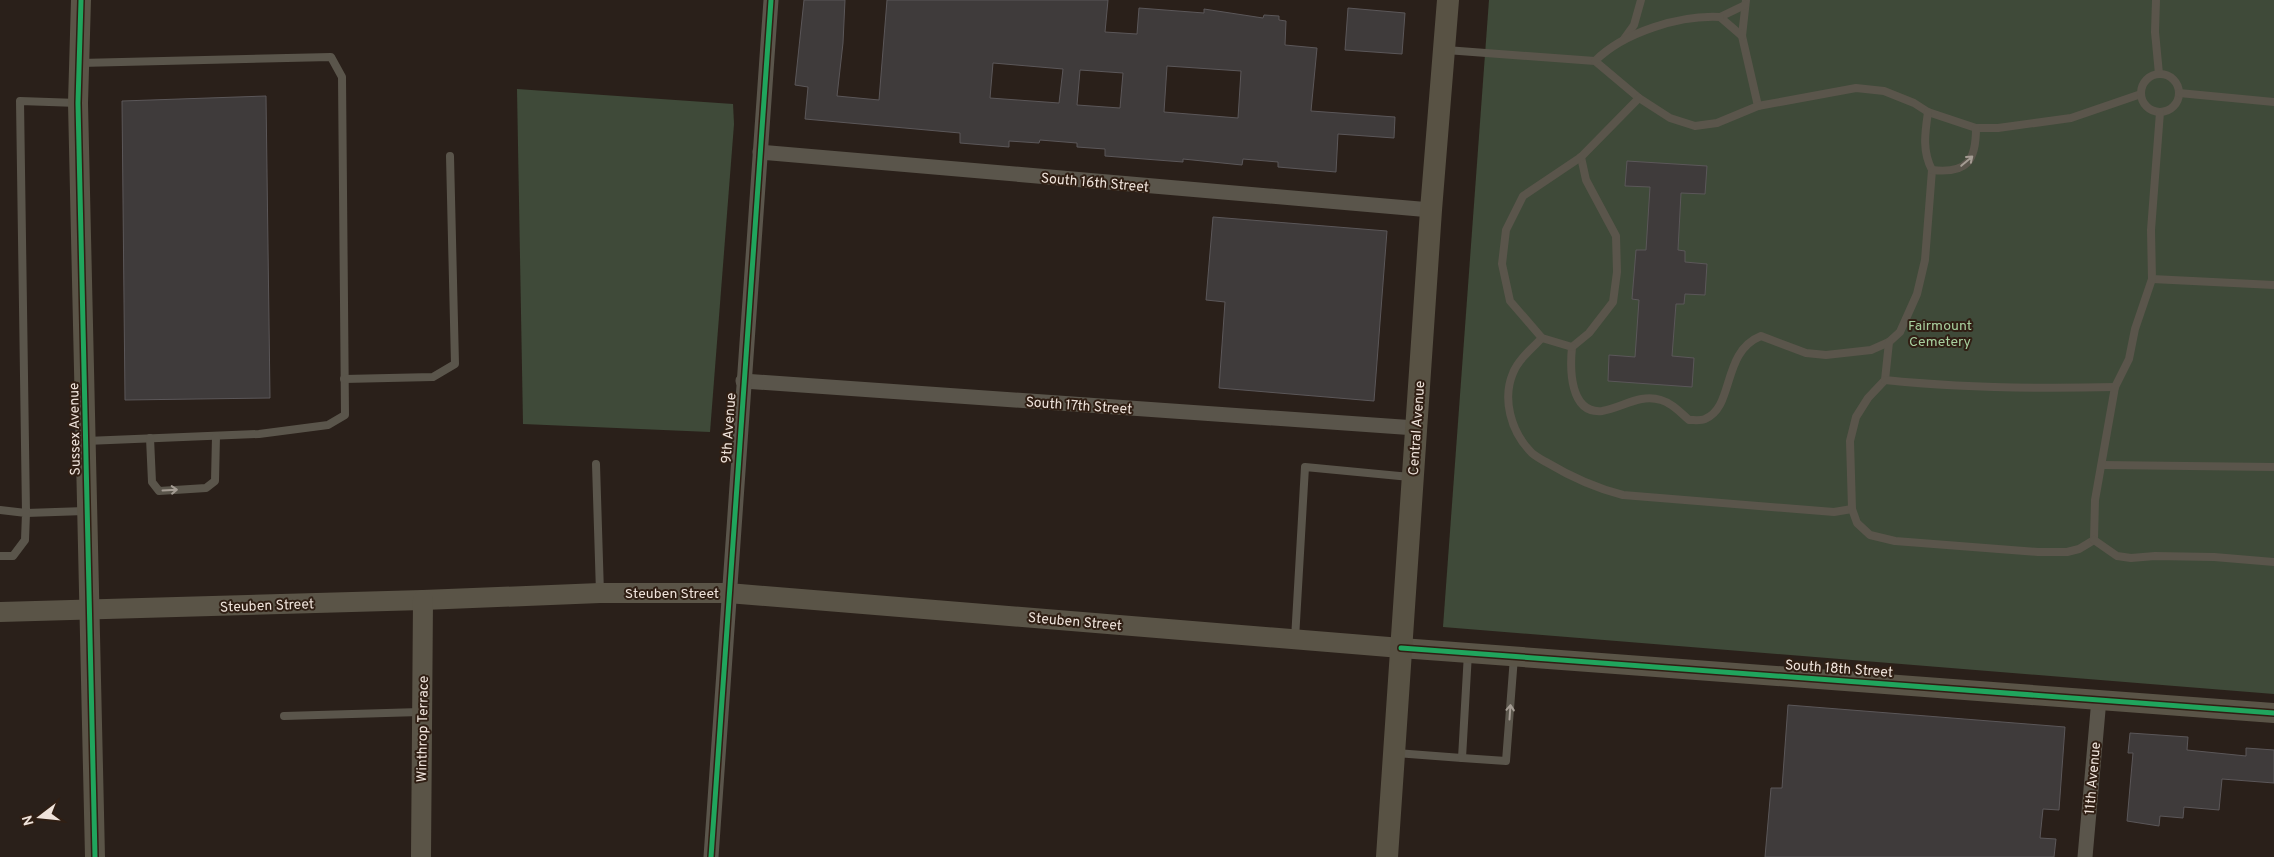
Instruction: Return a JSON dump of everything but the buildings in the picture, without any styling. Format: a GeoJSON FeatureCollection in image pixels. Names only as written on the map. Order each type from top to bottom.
{"type":"FeatureCollection","features":[{"type":"Feature","properties":{"kind":"main road","name":"Central Avenue"},"geometry":{"type":"LineString","coordinates":[[1387,857],[1431,210],[1448,0]]}},
{"type":"Feature","properties":{"kind":"street","name":"Sussex Avenue"},"geometry":{"type":"LineString","coordinates":[[81,0],[78,103],[95,857]]}},
{"type":"Feature","properties":{"kind":"street","name":"9th Avenue"},"geometry":{"type":"LineString","coordinates":[[711,857],[771,0]]}},
{"type":"Feature","properties":{"kind":"street","name":"South 16th Street"},"geometry":{"type":"LineString","coordinates":[[760,152],[1431,210]]}},
{"type":"Feature","properties":{"kind":"street","name":"South 17th Street"},"geometry":{"type":"LineString","coordinates":[[743,381],[1416,428]]}},
{"type":"Feature","properties":{"kind":"street","name":"Steuben Street"},"geometry":{"type":"LineString","coordinates":[[0,612],[600,593],[728,594],[1401,648]]}},
{"type":"Feature","properties":{"kind":"street","name":"Winthrop Terrace"},"geometry":{"type":"LineString","coordinates":[[421,857],[424,600]]}},
{"type":"Feature","properties":{"kind":"street","name":"South 18th Street"},"geometry":{"type":"LineString","coordinates":[[1401,648],[2274,712]]}},
{"type":"Feature","properties":{"kind":"street","name":"11th Avenue"},"geometry":{"type":"LineString","coordinates":[[2085,857],[2098,698]]}},
{"type":"Feature","properties":{"kind":"lane"},"geometry":{"type":"LineString","coordinates":[[1623,40],[1634,25],[1641,0]]}},
{"type":"Feature","properties":{"kind":"lane"},"geometry":{"type":"LineString","coordinates":[[2156,0],[2155,32],[2159,74]]}},
{"type":"Feature","properties":{"kind":"lane"},"geometry":{"type":"LineString","coordinates":[[1595,61],[1606,50],[1623,40],[1650,29],[1699,16],[1720,17],[1745,3]]}},
{"type":"Feature","properties":{"kind":"lane"},"geometry":{"type":"LineString","coordinates":[[1745,3],[1742,36],[1758,106]]}},
{"type":"Feature","properties":{"kind":"lane"},"geometry":{"type":"LineString","coordinates":[[1720,17],[1742,36]]}},
{"type":"Feature","properties":{"kind":"lane"},"geometry":{"type":"LineString","coordinates":[[1444,50],[1595,61],[1639,98],[1670,118],[1695,126],[1717,123],[1758,106],[1856,88],[1884,91],[1914,103],[1928,112],[1976,128],[1998,128],[2071,118],[2141,94]]}},
{"type":"Feature","properties":{"kind":"lane"},"geometry":{"type":"LineString","coordinates":[[78,63],[331,57],[342,77],[344,416],[328,425],[259,434],[86,441]]}},
{"type":"Feature","properties":{"kind":"lane"},"geometry":{"type":"LineString","coordinates":[[2159,74],[2170,77],[2174,81],[2179,93],[2172,108],[2160,112],[2146,106],[2141,94],[2147,79],[2159,74]]}},
{"type":"Feature","properties":{"kind":"lane"},"geometry":{"type":"LineString","coordinates":[[2179,93],[2274,102]]}},
{"type":"Feature","properties":{"kind":"lane"},"geometry":{"type":"LineString","coordinates":[[1572,347],[1542,338],[1510,301],[1502,264],[1506,230],[1523,196],[1581,157],[1639,98]]}},
{"type":"Feature","properties":{"kind":"lane"},"geometry":{"type":"LineString","coordinates":[[0,556],[13,556],[25,540],[20,101],[78,103]]}},
{"type":"Feature","properties":{"kind":"lane"},"geometry":{"type":"LineString","coordinates":[[1581,157],[1586,180],[1616,236],[1617,272],[1613,302],[1589,333],[1572,347],[1571,378],[1574,392],[1582,404],[1591,409],[1601,411],[1648,398],[1662,400],[1674,406],[1690,420],[1704,420],[1715,413],[1722,401],[1727,382],[1740,352],[1749,341],[1755,338],[1761,336],[1806,353],[1826,355],[1871,350],[1889,342],[1900,332],[1917,294],[1925,260],[1932,170],[1927,159],[1924,135],[1928,112]]}},
{"type":"Feature","properties":{"kind":"lane"},"geometry":{"type":"LineString","coordinates":[[2094,540],[2095,500],[2116,387],[2129,359],[2135,329],[2152,279],[2151,230],[2160,112]]}},
{"type":"Feature","properties":{"kind":"lane"},"geometry":{"type":"LineString","coordinates":[[1932,170],[1952,170],[1965,164],[1973,157],[1976,147],[1976,128]]}},
{"type":"Feature","properties":{"kind":"lane"},"geometry":{"type":"LineString","coordinates":[[344,379],[433,377],[455,364],[450,156]]}},
{"type":"Feature","properties":{"kind":"lane"},"geometry":{"type":"LineString","coordinates":[[2152,279],[2274,285]]}},
{"type":"Feature","properties":{"kind":"lane"},"geometry":{"type":"LineString","coordinates":[[1542,338],[1514,371],[1508,389],[1509,412],[1519,436],[1530,452],[1566,474],[1600,489],[1623,494],[1834,512],[1852,509]]}},
{"type":"Feature","properties":{"kind":"lane"},"geometry":{"type":"LineString","coordinates":[[1889,342],[1885,380],[1868,398],[1856,417],[1850,441],[1852,509],[1857,523],[1870,535],[1895,541],[2038,552],[2067,552],[2079,549],[2094,540]]}},
{"type":"Feature","properties":{"kind":"lane"},"geometry":{"type":"LineString","coordinates":[[1885,380],[1944,386],[2116,387]]}},
{"type":"Feature","properties":{"kind":"lane"},"geometry":{"type":"LineString","coordinates":[[150,438],[152,482],[160,491],[206,488],[215,481],[216,436]]}},
{"type":"Feature","properties":{"kind":"lane"},"geometry":{"type":"LineString","coordinates":[[596,464],[600,593]]}},
{"type":"Feature","properties":{"kind":"lane"},"geometry":{"type":"LineString","coordinates":[[2102,465],[2274,467]]}},
{"type":"Feature","properties":{"kind":"lane"},"geometry":{"type":"LineString","coordinates":[[1295,639],[1305,467],[1412,478]]}},
{"type":"Feature","properties":{"kind":"lane"},"geometry":{"type":"LineString","coordinates":[[0,510],[26,512],[87,511]]}},
{"type":"Feature","properties":{"kind":"lane"},"geometry":{"type":"LineString","coordinates":[[2094,540],[2116,556],[2131,558],[2155,556],[2214,557],[2274,562]]}},
{"type":"Feature","properties":{"kind":"lane"},"geometry":{"type":"LineString","coordinates":[[1462,758],[1468,652]]}},
{"type":"Feature","properties":{"kind":"lane"},"geometry":{"type":"LineString","coordinates":[[1394,753],[1506,761],[1514,656]]}},
{"type":"Feature","properties":{"kind":"lane"},"geometry":{"type":"LineString","coordinates":[[284,716],[422,712]]}},
{"type":"Feature","properties":{"kind":"green space","name":"Fairmount Cemetery"},"geometry":{"type":"Polygon","coordinates":[[[1489,0],[2274,0],[2274,694],[1443,627],[1489,0]]]}},
{"type":"Feature","properties":{"kind":"green space"},"geometry":{"type":"Polygon","coordinates":[[[517,89],[733,104],[734,124],[710,432],[523,424],[517,89]]]}},
{"type":"Feature","properties":{"kind":"cycle path"},"geometry":{"type":"LineString","coordinates":[[81,0],[78,103],[95,857]]}},
{"type":"Feature","properties":{"kind":"cycle path"},"geometry":{"type":"LineString","coordinates":[[711,857],[771,0]]}},
{"type":"Feature","properties":{"kind":"cycle path"},"geometry":{"type":"LineString","coordinates":[[1401,648],[2274,713]]}}]}
